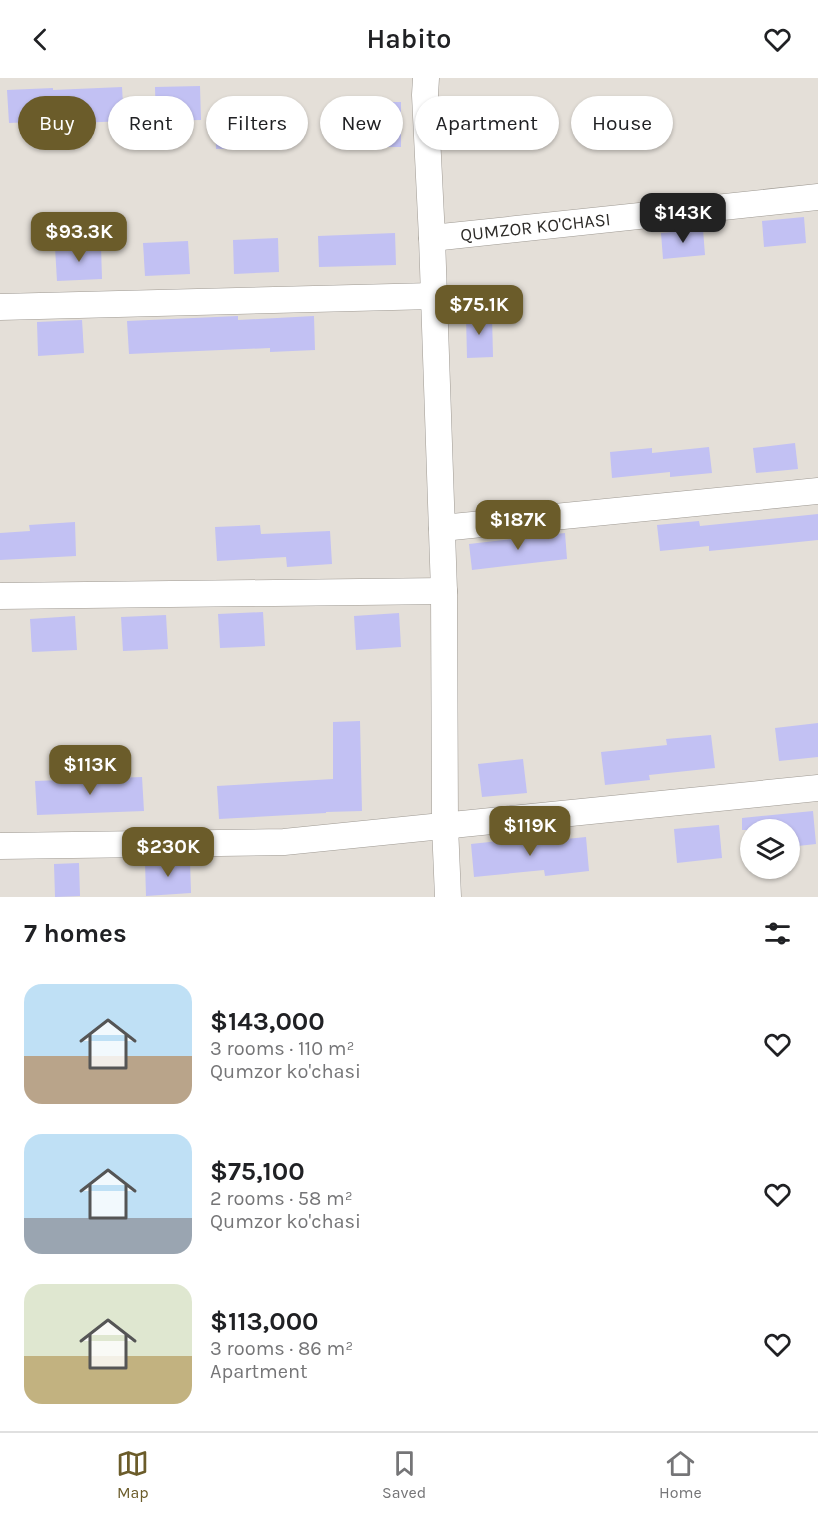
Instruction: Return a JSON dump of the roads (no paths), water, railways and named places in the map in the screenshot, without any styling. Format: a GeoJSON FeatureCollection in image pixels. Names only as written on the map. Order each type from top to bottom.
{"type":"FeatureCollection","features":[{"type":"Feature","properties":{"kind":"street"},"geometry":{"type":"LineString","coordinates":[[426,78],[444,591],[445,826],[448,897]]}},
{"type":"Feature","properties":{"kind":"street","name":"QUMZOR KO'CHASI"},"geometry":{"type":"LineString","coordinates":[[432,238],[818,197]]}},
{"type":"Feature","properties":{"kind":"street"},"geometry":{"type":"LineString","coordinates":[[0,307],[433,296]]}},
{"type":"Feature","properties":{"kind":"street"},"geometry":{"type":"LineString","coordinates":[[442,528],[818,492]]}},
{"type":"Feature","properties":{"kind":"street"},"geometry":{"type":"LineString","coordinates":[[0,596],[444,591]]}},
{"type":"Feature","properties":{"kind":"street"},"geometry":{"type":"LineString","coordinates":[[0,846],[284,842],[818,788]]}}]}
